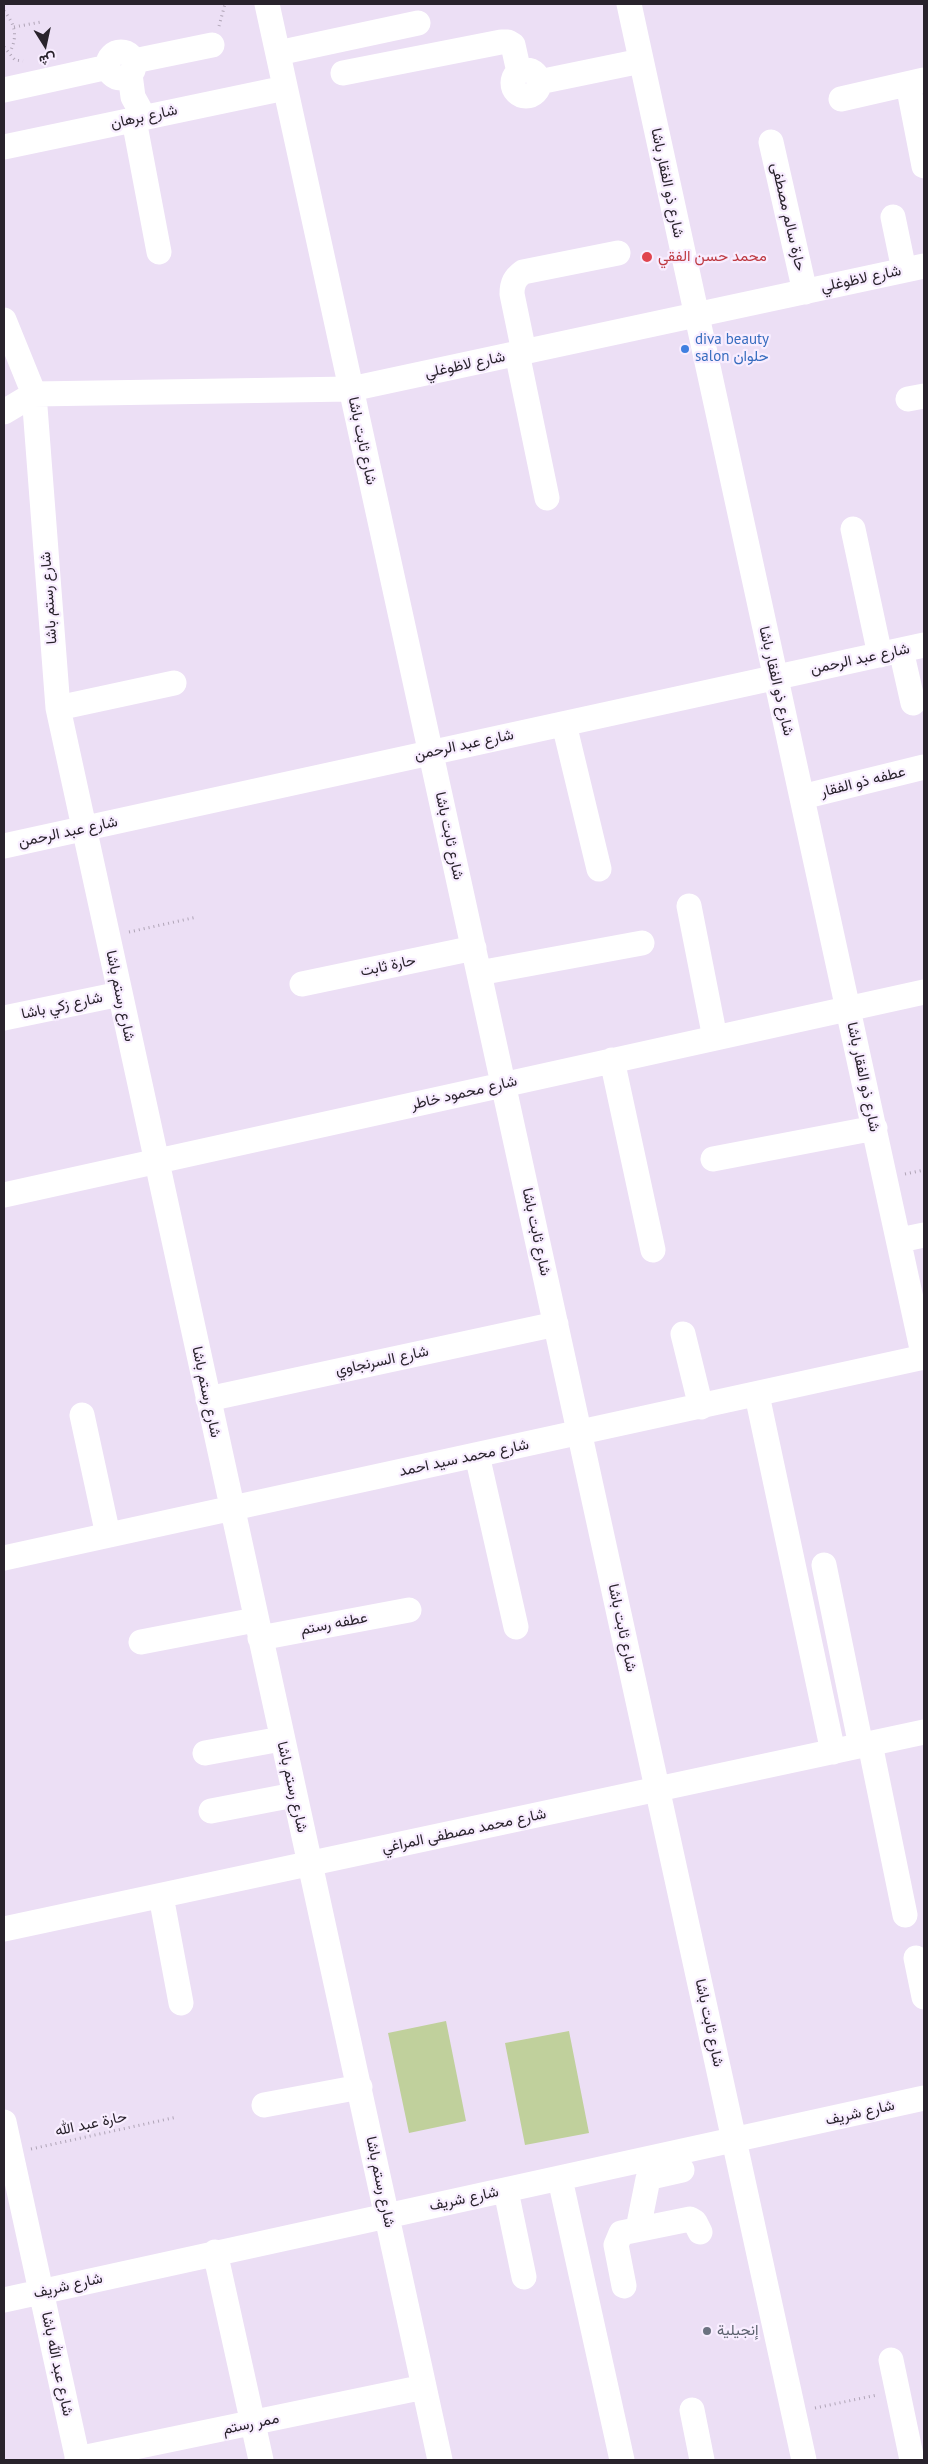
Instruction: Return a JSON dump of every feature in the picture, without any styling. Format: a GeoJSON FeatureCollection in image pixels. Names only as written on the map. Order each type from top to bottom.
{"type":"FeatureCollection","features":[{"type":"Feature","properties":{"kind":"street","name":"شارع ثابت باشا"},"geometry":{"type":"LineString","coordinates":[[267,4],[804,2460]]}},
{"type":"Feature","properties":{"kind":"street","name":"شارع ذو الفقار باشا"},"geometry":{"type":"LineString","coordinates":[[629,4],[775,678],[900,1240],[924,1358]]}},
{"type":"Feature","properties":{"kind":"street"},"geometry":{"type":"LineString","coordinates":[[278,53],[418,23]]}},
{"type":"Feature","properties":{"kind":"street"},"geometry":{"type":"LineString","coordinates":[[343,73],[501,42],[508,42],[513,46],[529,77],[642,61]]}},
{"type":"Feature","properties":{"kind":"street"},"geometry":{"type":"LineString","coordinates":[[4,90],[123,70],[212,45]]}},
{"type":"Feature","properties":{"kind":"street"},"geometry":{"type":"LineString","coordinates":[[123,70],[133,97],[133,120],[159,252]]}},
{"type":"Feature","properties":{"kind":"street"},"geometry":{"type":"LineString","coordinates":[[840,99],[916,82],[924,166]]}},
{"type":"Feature","properties":{"kind":"street","name":"شارع برهان"},"geometry":{"type":"LineString","coordinates":[[4,147],[285,88]]}},
{"type":"Feature","properties":{"kind":"street","name":"حارة سالم مصطفى"},"geometry":{"type":"LineString","coordinates":[[771,142],[804,292]]}},
{"type":"Feature","properties":{"kind":"street"},"geometry":{"type":"LineString","coordinates":[[893,217],[914,268]]}},
{"type":"Feature","properties":{"kind":"street"},"geometry":{"type":"LineString","coordinates":[[547,498],[521,353],[512,285],[523,272],[618,253]]}},
{"type":"Feature","properties":{"kind":"street","name":"شارع لاظوغلي"},"geometry":{"type":"LineString","coordinates":[[34,394],[350,390],[914,268]]}},
{"type":"Feature","properties":{"kind":"street","name":"شارع رستم باشا"},"geometry":{"type":"LineString","coordinates":[[4,320],[34,394],[58,708],[281,1739],[360,2088],[440,2460]]}},
{"type":"Feature","properties":{"kind":"street"},"geometry":{"type":"LineString","coordinates":[[4,412],[34,394]]}},
{"type":"Feature","properties":{"kind":"street"},"geometry":{"type":"LineString","coordinates":[[853,529],[902,650],[913,703]]}},
{"type":"Feature","properties":{"kind":"street","name":"شارع عبد الرحمن"},"geometry":{"type":"LineString","coordinates":[[4,846],[902,650]]}},
{"type":"Feature","properties":{"kind":"street"},"geometry":{"type":"LineString","coordinates":[[58,708],[174,683]]}},
{"type":"Feature","properties":{"kind":"street"},"geometry":{"type":"LineString","coordinates":[[564,724],[598,869]]}},
{"type":"Feature","properties":{"kind":"street","name":"عطفه ذو الفقار"},"geometry":{"type":"LineString","coordinates":[[802,796],[924,767]]}},
{"type":"Feature","properties":{"kind":"street"},"geometry":{"type":"LineString","coordinates":[[688,906],[715,1038]]}},
{"type":"Feature","properties":{"kind":"street"},"geometry":{"type":"LineString","coordinates":[[479,973],[642,943]]}},
{"type":"Feature","properties":{"kind":"street","name":"حارة ثابت"},"geometry":{"type":"LineString","coordinates":[[302,984],[474,948]]}},
{"type":"Feature","properties":{"kind":"street","name":"شارع محمود خاطر"},"geometry":{"type":"LineString","coordinates":[[4,1195],[924,992]]}},
{"type":"Feature","properties":{"kind":"street","name":"شارع زكي باشا"},"geometry":{"type":"LineString","coordinates":[[4,1018],[120,994]]}},
{"type":"Feature","properties":{"kind":"street"},"geometry":{"type":"LineString","coordinates":[[612,1060],[653,1250]]}},
{"type":"Feature","properties":{"kind":"street"},"geometry":{"type":"LineString","coordinates":[[713,1159],[875,1128]]}},
{"type":"Feature","properties":{"kind":"street"},"geometry":{"type":"LineString","coordinates":[[900,1240],[924,1235]]}},
{"type":"Feature","properties":{"kind":"street","name":"شارع السرنجاوي"},"geometry":{"type":"LineString","coordinates":[[208,1398],[556,1324]]}},
{"type":"Feature","properties":{"kind":"street"},"geometry":{"type":"LineString","coordinates":[[683,1334],[701,1407]]}},
{"type":"Feature","properties":{"kind":"street","name":"شارع محمد سيد احمد"},"geometry":{"type":"LineString","coordinates":[[4,1558],[924,1358]]}},
{"type":"Feature","properties":{"kind":"street"},"geometry":{"type":"LineString","coordinates":[[757,1395],[833,1752]]}},
{"type":"Feature","properties":{"kind":"street"},"geometry":{"type":"LineString","coordinates":[[82,1415],[108,1535]]}},
{"type":"Feature","properties":{"kind":"street"},"geometry":{"type":"LineString","coordinates":[[477,1455],[516,1627]]}},
{"type":"Feature","properties":{"kind":"street"},"geometry":{"type":"LineString","coordinates":[[824,1565],[905,1915]]}},
{"type":"Feature","properties":{"kind":"street","name":"عطفه رستم"},"geometry":{"type":"LineString","coordinates":[[141,1642],[409,1610]]}},
{"type":"Feature","properties":{"kind":"street","name":"شارع محمد مصطفى المراغي"},"geometry":{"type":"LineString","coordinates":[[4,1929],[924,1732]]}},
{"type":"Feature","properties":{"kind":"street"},"geometry":{"type":"LineString","coordinates":[[205,1753],[281,1739]]}},
{"type":"Feature","properties":{"kind":"street"},"geometry":{"type":"LineString","coordinates":[[211,1811],[294,1795]]}},
{"type":"Feature","properties":{"kind":"street"},"geometry":{"type":"LineString","coordinates":[[161,1896],[181,2004]]}},
{"type":"Feature","properties":{"kind":"street"},"geometry":{"type":"LineString","coordinates":[[916,1958],[924,1997]]}},
{"type":"Feature","properties":{"kind":"street"},"geometry":{"type":"LineString","coordinates":[[264,2106],[360,2088]]}},
{"type":"Feature","properties":{"kind":"street","name":"شارع شريف"},"geometry":{"type":"LineString","coordinates":[[4,2300],[215,2252],[695,2150],[924,2098]]}},
{"type":"Feature","properties":{"kind":"street","name":"شارع عبد الله باشا"},"geometry":{"type":"LineString","coordinates":[[4,2122],[78,2459]]}},
{"type":"Feature","properties":{"kind":"street"},"geometry":{"type":"LineString","coordinates":[[638,2229],[647,2192],[647,2183],[651,2177],[693,2168],[697,2160],[695,2150]]}},
{"type":"Feature","properties":{"kind":"street"},"geometry":{"type":"LineString","coordinates":[[560,2179],[622,2460]]}},
{"type":"Feature","properties":{"kind":"street"},"geometry":{"type":"LineString","coordinates":[[506,2191],[524,2277]]}},
{"type":"Feature","properties":{"kind":"street"},"geometry":{"type":"LineString","coordinates":[[647,2192],[674,2226]]}},
{"type":"Feature","properties":{"kind":"street"},"geometry":{"type":"LineString","coordinates":[[624,2286],[616,2246],[616,2239],[620,2233],[638,2229],[674,2226],[690,2219],[695,2222],[700,2232]]}},
{"type":"Feature","properties":{"kind":"street"},"geometry":{"type":"LineString","coordinates":[[215,2252],[261,2460]]}},
{"type":"Feature","properties":{"kind":"street"},"geometry":{"type":"LineString","coordinates":[[891,2360],[914,2460],[924,2458]]}},
{"type":"Feature","properties":{"kind":"street","name":"ممر رستم"},"geometry":{"type":"LineString","coordinates":[[78,2459],[424,2387]]}},
{"type":"Feature","properties":{"kind":"street"},"geometry":{"type":"LineString","coordinates":[[692,2410],[702,2460]]}},
{"type":"Feature","properties":{"kind":"path"},"geometry":{"type":"LineString","coordinates":[[4,11],[14,27],[16,36],[10,52]]}},
{"type":"Feature","properties":{"kind":"path"},"geometry":{"type":"LineString","coordinates":[[14,27],[41,22]]}},
{"type":"Feature","properties":{"kind":"path"},"geometry":{"type":"LineString","coordinates":[[107,937],[197,918]]}},
{"type":"Feature","properties":{"kind":"path","name":"حارة عبد الله"},"geometry":{"type":"LineString","coordinates":[[11,2153],[177,2117]]}},
{"type":"Feature","properties":{"kind":"path"},"geometry":{"type":"LineString","coordinates":[[794,2413],[897,2391]]}},
{"type":"Feature","properties":{"kind":"green space"},"geometry":{"type":"Polygon","coordinates":[[[446,2021],[466,2121],[409,2133],[388,2033],[446,2021]]]}},
{"type":"Feature","properties":{"kind":"green space"},"geometry":{"type":"Polygon","coordinates":[[[569,2031],[589,2133],[525,2145],[505,2043],[569,2031]]]}},
{"type":"Feature","properties":{"kind":"place","name":"محمد حسن الفقي"},"geometry":{"type":"Point","coordinates":[647,257]}},
{"type":"Feature","properties":{"kind":"place","name":"diva beauty salon حلوان"},"geometry":{"type":"Point","coordinates":[685,349]}},
{"type":"Feature","properties":{"kind":"place","name":"إنجيلية"},"geometry":{"type":"Point","coordinates":[707,2331]}}]}
